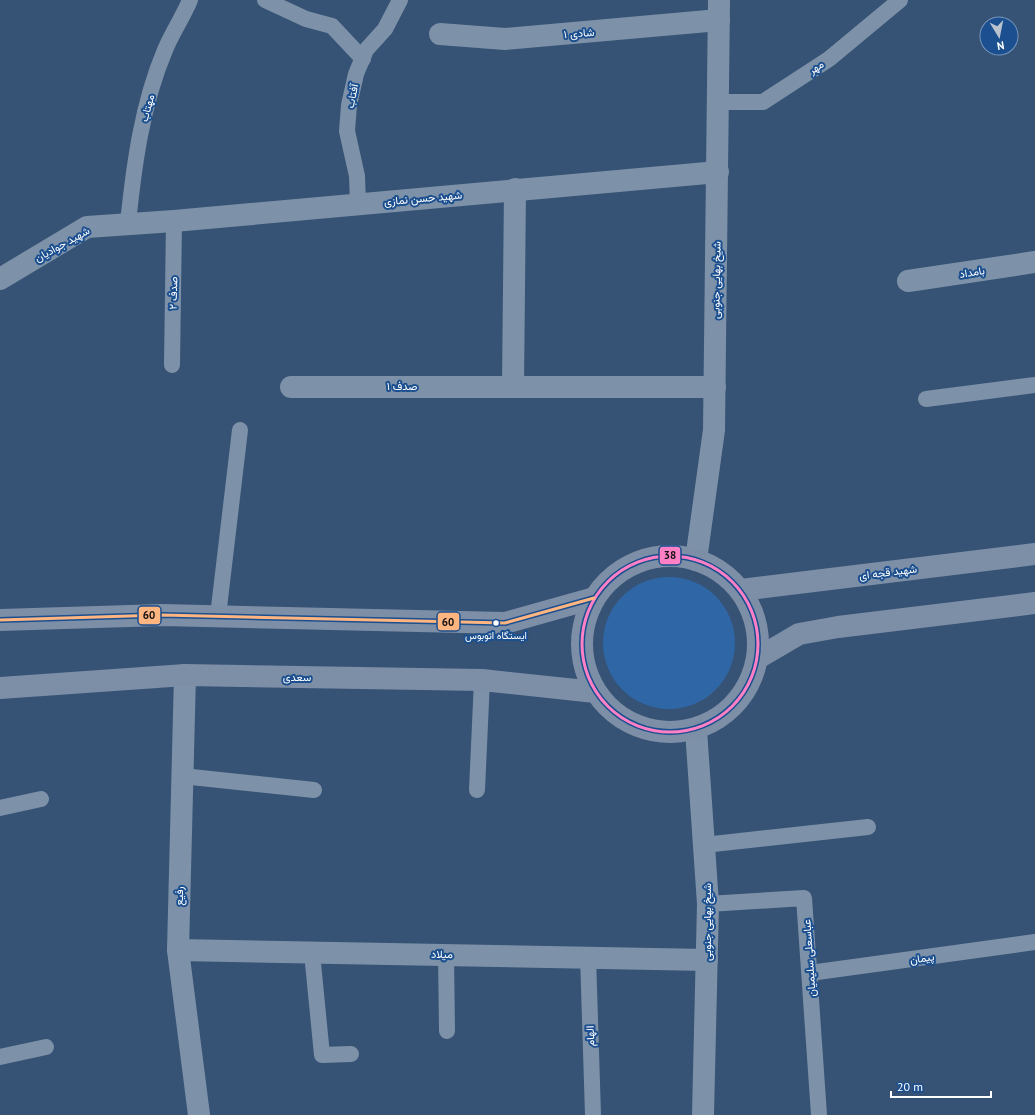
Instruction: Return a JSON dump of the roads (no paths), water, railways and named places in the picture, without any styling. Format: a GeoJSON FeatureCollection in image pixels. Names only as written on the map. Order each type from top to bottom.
{"type":"FeatureCollection","features":[{"type":"Feature","properties":{"kind":"main road","name":"شهید قجه ای"},"geometry":{"type":"LineString","coordinates":[[741,590],[1035,554]]}},
{"type":"Feature","properties":{"kind":"main road"},"geometry":{"type":"LineString","coordinates":[[667,556],[696,560],[721,571],[741,590],[753,611],[759,634],[758,658],[751,682],[738,702],[718,719],[696,730],[667,734],[639,728],[614,714],[595,692],[584,666],[581,638],[585,617],[594,598],[613,576],[639,561],[667,556]]}},
{"type":"Feature","properties":{"kind":"main road"},"geometry":{"type":"LineString","coordinates":[[0,620],[162,615],[505,622],[594,598]]}},
{"type":"Feature","properties":{"kind":"main road"},"geometry":{"type":"LineString","coordinates":[[758,658],[799,634],[1035,603]]}},
{"type":"Feature","properties":{"kind":"main road","name":"سعدی"},"geometry":{"type":"LineString","coordinates":[[0,688],[185,675],[482,680],[595,692]]}},
{"type":"Feature","properties":{"kind":"street","name":"شیخ بهایی جنوبی"},"geometry":{"type":"LineString","coordinates":[[696,560],[714,430],[719,10]]}},
{"type":"Feature","properties":{"kind":"street","name":"شادی ۱"},"geometry":{"type":"LineString","coordinates":[[440,34],[505,39],[719,10]]}},
{"type":"Feature","properties":{"kind":"street","name":"شهید حسن نمازی"},"geometry":{"type":"LineString","coordinates":[[128,223],[174,221],[718,172]]}},
{"type":"Feature","properties":{"kind":"street"},"geometry":{"type":"LineString","coordinates":[[513,386],[515,190]]}},
{"type":"Feature","properties":{"kind":"street","name":"شهید جوادیان"},"geometry":{"type":"LineString","coordinates":[[0,279],[87,227],[128,223]]}},
{"type":"Feature","properties":{"kind":"street","name":"بامداد"},"geometry":{"type":"LineString","coordinates":[[908,281],[1035,262]]}},
{"type":"Feature","properties":{"kind":"street","name":"صدف ۱"},"geometry":{"type":"LineString","coordinates":[[291,387],[715,387]]}},
{"type":"Feature","properties":{"kind":"street","name":"رفیع"},"geometry":{"type":"LineString","coordinates":[[185,675],[178,950],[199,1115]]}},
{"type":"Feature","properties":{"kind":"street","name":"شیخ بهایی جنوبی"},"geometry":{"type":"LineString","coordinates":[[696,730],[708,904],[703,1115]]}},
{"type":"Feature","properties":{"kind":"street","name":"میلاد"},"geometry":{"type":"LineString","coordinates":[[178,950],[588,956],[707,960]]}},
{"type":"Feature","properties":{"kind":"lane","name":"مهتاب"},"geometry":{"type":"LineString","coordinates":[[128,223],[138,143],[149,100],[165,50],[190,0]]}},
{"type":"Feature","properties":{"kind":"lane"},"geometry":{"type":"LineString","coordinates":[[265,0],[306,19],[332,26],[363,59]]}},
{"type":"Feature","properties":{"kind":"lane","name":"آفتاب"},"geometry":{"type":"LineString","coordinates":[[358,204],[357,176],[347,131],[349,105],[356,74],[366,50],[385,29],[400,0]]}},
{"type":"Feature","properties":{"kind":"lane","name":"مهر"},"geometry":{"type":"LineString","coordinates":[[718,102],[763,102],[829,59],[900,0]]}},
{"type":"Feature","properties":{"kind":"lane","name":"صدف ۲"},"geometry":{"type":"LineString","coordinates":[[172,365],[174,221]]}},
{"type":"Feature","properties":{"kind":"lane"},"geometry":{"type":"LineString","coordinates":[[926,399],[1035,385]]}},
{"type":"Feature","properties":{"kind":"lane"},"geometry":{"type":"LineString","coordinates":[[218,616],[240,430]]}},
{"type":"Feature","properties":{"kind":"lane"},"geometry":{"type":"LineString","coordinates":[[477,790],[482,680]]}},
{"type":"Feature","properties":{"kind":"lane"},"geometry":{"type":"LineString","coordinates":[[182,776],[314,790]]}},
{"type":"Feature","properties":{"kind":"lane"},"geometry":{"type":"LineString","coordinates":[[0,808],[41,799]]}},
{"type":"Feature","properties":{"kind":"lane"},"geometry":{"type":"LineString","coordinates":[[704,845],[868,827]]}},
{"type":"Feature","properties":{"kind":"lane","name":"عباسعلی سلیمیان"},"geometry":{"type":"LineString","coordinates":[[708,904],[804,898],[819,1115]]}},
{"type":"Feature","properties":{"kind":"lane","name":"پیمان"},"geometry":{"type":"LineString","coordinates":[[810,973],[1035,942]]}},
{"type":"Feature","properties":{"kind":"lane"},"geometry":{"type":"LineString","coordinates":[[312,953],[322,1054],[351,1054]]}},
{"type":"Feature","properties":{"kind":"lane"},"geometry":{"type":"LineString","coordinates":[[446,954],[447,1031]]}},
{"type":"Feature","properties":{"kind":"lane","name":"الهام"},"geometry":{"type":"LineString","coordinates":[[588,956],[593,1115]]}},
{"type":"Feature","properties":{"kind":"lane"},"geometry":{"type":"LineString","coordinates":[[0,1057],[46,1047]]}},
{"type":"Feature","properties":{"kind":"place","name":"ایستگاه اتوبوس"},"geometry":{"type":"Point","coordinates":[496,623]}}]}
